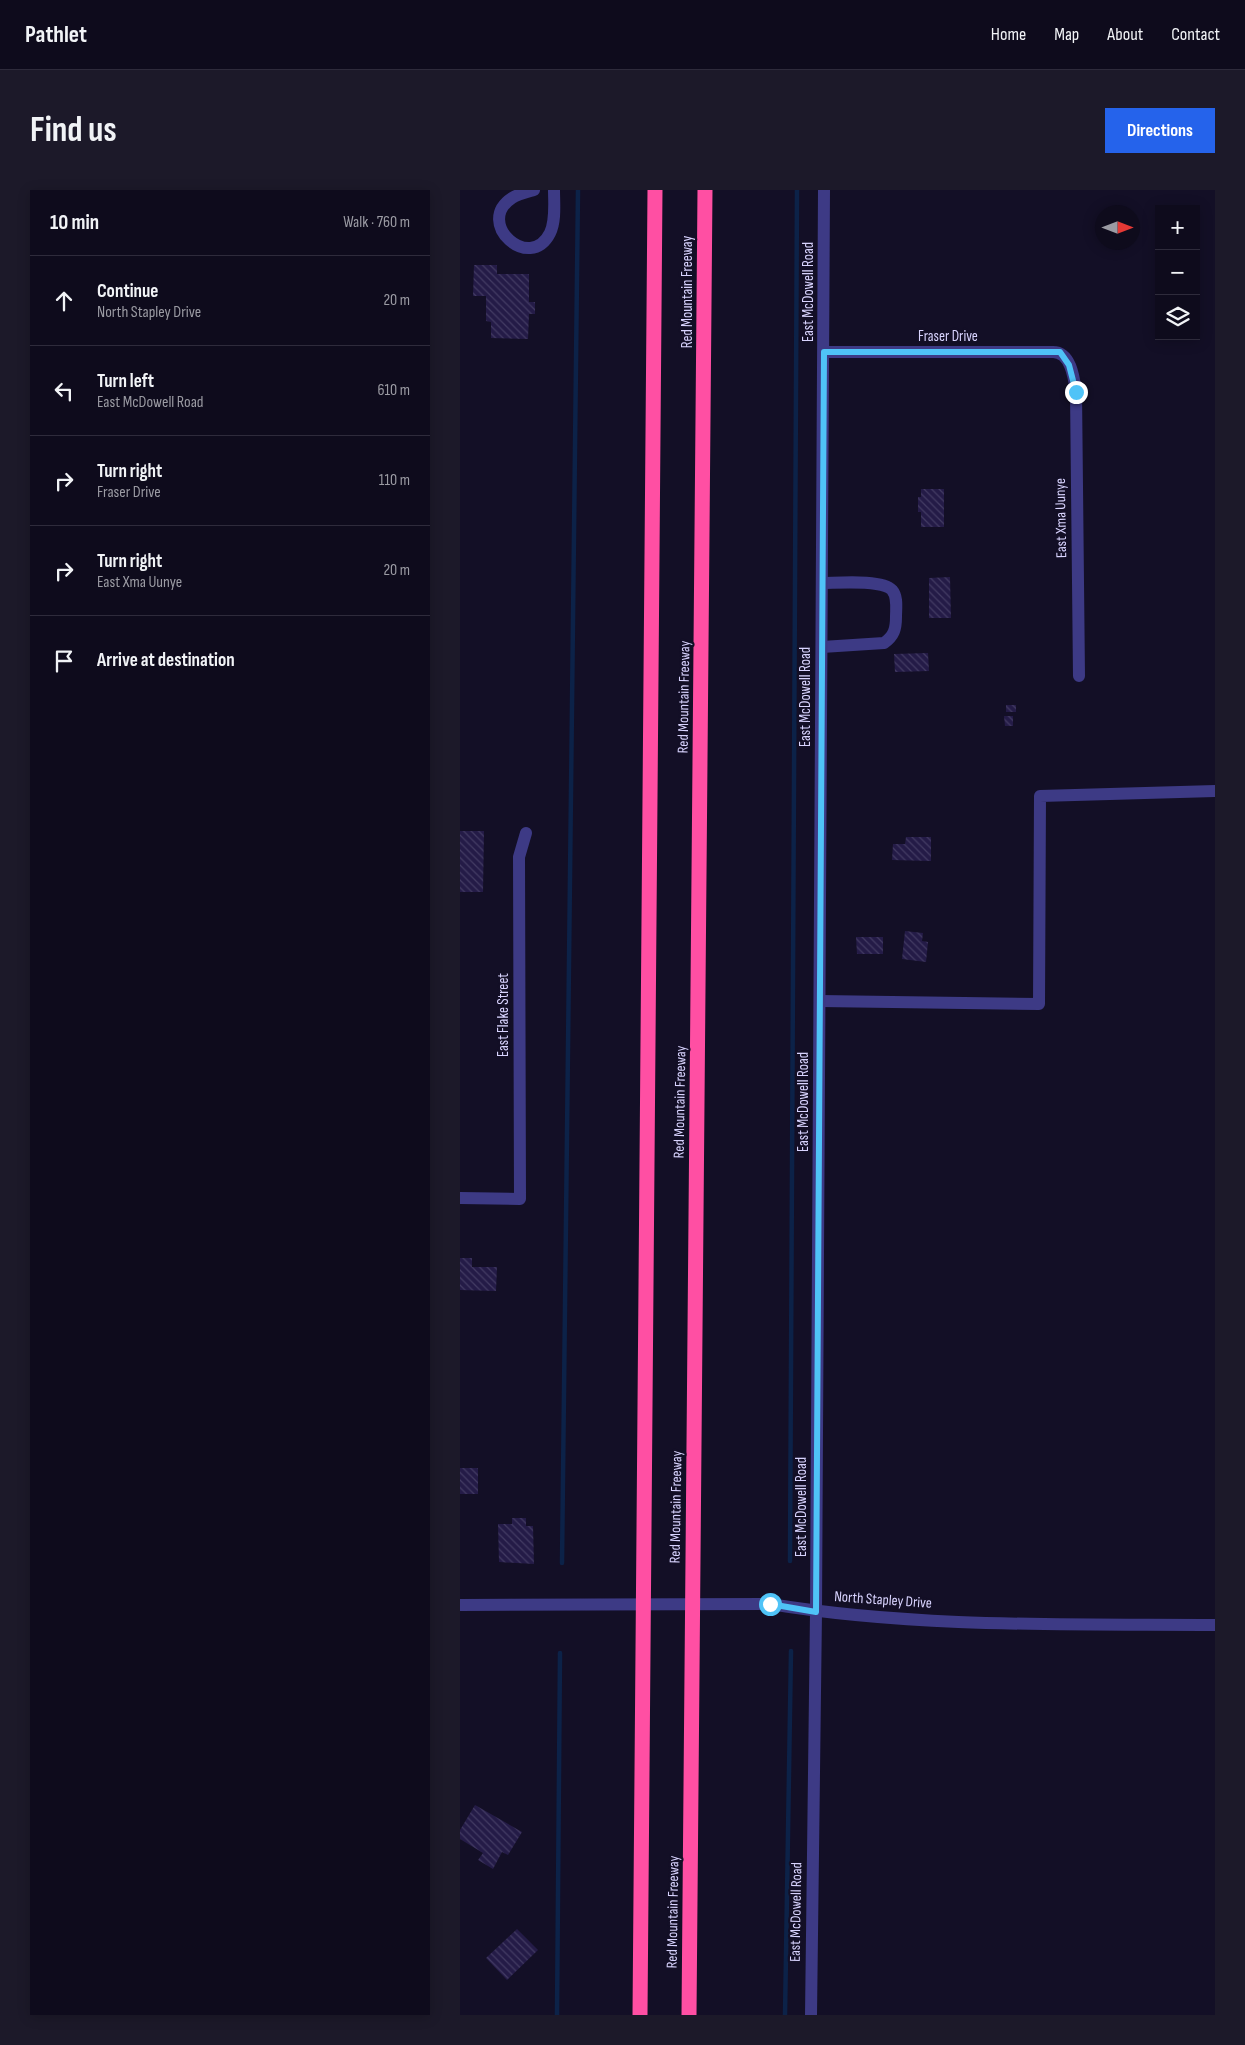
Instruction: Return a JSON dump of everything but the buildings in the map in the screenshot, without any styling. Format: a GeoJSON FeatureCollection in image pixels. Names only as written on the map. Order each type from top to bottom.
{"type":"FeatureCollection","features":[{"type":"Feature","properties":{"kind":"highway","name":"Red Mountain Freeway"},"geometry":{"type":"LineString","coordinates":[[640,2015],[655,190]]}},
{"type":"Feature","properties":{"kind":"highway","name":"Red Mountain Freeway"},"geometry":{"type":"LineString","coordinates":[[689,2015],[705,190]]}},
{"type":"Feature","properties":{"kind":"street"},"geometry":{"type":"LineString","coordinates":[[534,190],[513,197],[507,202],[500,215],[504,235],[508,240],[521,247],[536,246],[547,237],[553,224],[554,190]]}},
{"type":"Feature","properties":{"kind":"street","name":"East McDowell Road"},"geometry":{"type":"LineString","coordinates":[[811,2015],[816,1612],[824,190]]}},
{"type":"Feature","properties":{"kind":"street","name":"Fraser Drive"},"geometry":{"type":"LineString","coordinates":[[824,352],[1060,352],[1067,361]]}},
{"type":"Feature","properties":{"kind":"street","name":"East Xma Uunye"},"geometry":{"type":"LineString","coordinates":[[1067,361],[1076,392],[1079,676]]}},
{"type":"Feature","properties":{"kind":"street"},"geometry":{"type":"LineString","coordinates":[[822,583],[881,584],[892,590],[897,601],[896,626],[892,638],[884,643],[822,647]]}},
{"type":"Feature","properties":{"kind":"street"},"geometry":{"type":"LineString","coordinates":[[820,1001],[1039,1004],[1040,796],[1215,791]]}},
{"type":"Feature","properties":{"kind":"street","name":"East Flake Street"},"geometry":{"type":"LineString","coordinates":[[460,1198],[520,1199],[519,857],[526,833]]}},
{"type":"Feature","properties":{"kind":"street","name":"North Stapley Drive"},"geometry":{"type":"LineString","coordinates":[[460,1605],[770,1604],[816,1612],[1003,1624],[1215,1625]]}},
{"type":"Feature","properties":{"kind":"waterway"},"geometry":{"type":"LineString","coordinates":[[562,1563],[578,190]]}},
{"type":"Feature","properties":{"kind":"waterway"},"geometry":{"type":"LineString","coordinates":[[790,1561],[797,190]]}},
{"type":"Feature","properties":{"kind":"waterway"},"geometry":{"type":"LineString","coordinates":[[785,2015],[791,1651]]}},
{"type":"Feature","properties":{"kind":"waterway"},"geometry":{"type":"LineString","coordinates":[[557,2015],[560,1653]]}},
{"type":"Feature","properties":{"kind":"route"},"geometry":{"type":"LineString","coordinates":[[770,1604],[816,1612],[824,352],[1060,352],[1069,365],[1076,392]]}}]}
